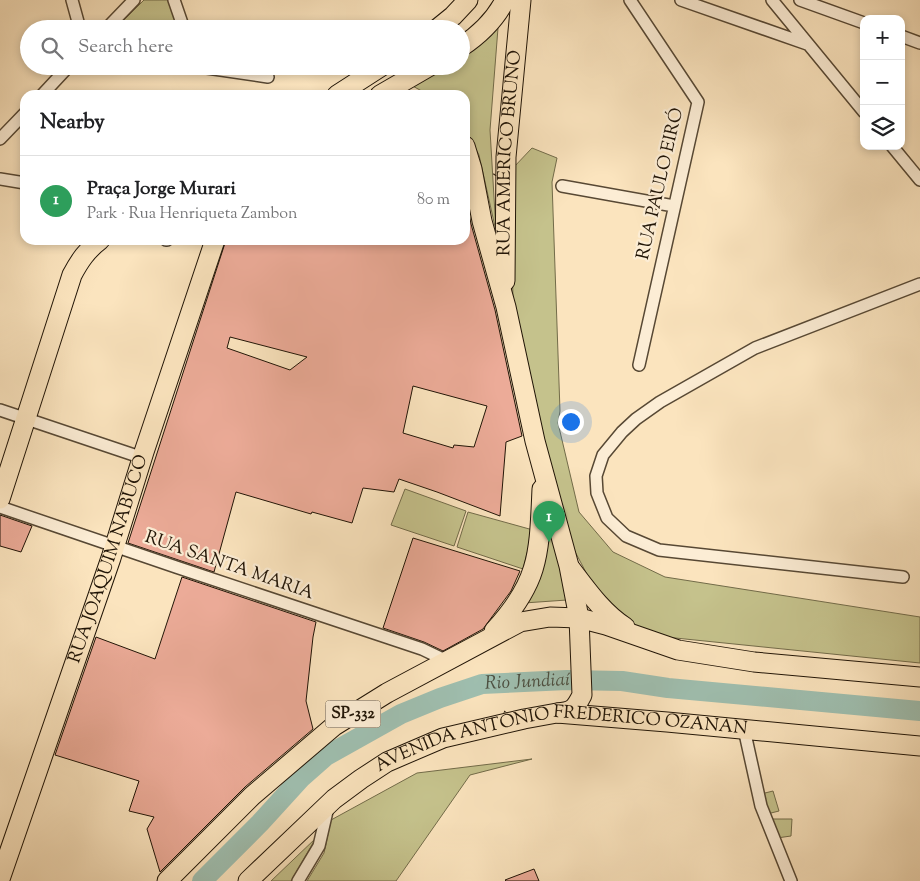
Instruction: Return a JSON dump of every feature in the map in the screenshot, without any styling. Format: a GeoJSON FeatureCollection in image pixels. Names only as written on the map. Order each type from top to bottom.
{"type":"FeatureCollection","features":[{"type":"Feature","properties":{"kind":"main road"},"geometry":{"type":"LineString","coordinates":[[448,20],[468,0]]}},
{"type":"Feature","properties":{"kind":"main road"},"geometry":{"type":"LineString","coordinates":[[470,41],[478,36],[490,22],[505,0]]}},
{"type":"Feature","properties":{"kind":"main road","name":"RUA AMÉRICO BRUNO"},"geometry":{"type":"LineString","coordinates":[[506,308],[506,157],[521,0]]}},
{"type":"Feature","properties":{"kind":"main road"},"geometry":{"type":"LineString","coordinates":[[346,90],[368,75]]}},
{"type":"Feature","properties":{"kind":"main road"},"geometry":{"type":"LineString","coordinates":[[389,90],[414,75]]}},
{"type":"Feature","properties":{"kind":"main road"},"geometry":{"type":"LineString","coordinates":[[470,162],[482,221],[506,308],[542,471],[569,566],[578,626],[582,695],[578,704],[571,711],[557,714]]}},
{"type":"Feature","properties":{"kind":"main road"},"geometry":{"type":"LineString","coordinates":[[0,499],[72,275],[87,250],[94,245]]}},
{"type":"Feature","properties":{"kind":"main road","name":"RUA JOAQUIM NABUCO"},"geometry":{"type":"LineString","coordinates":[[0,879],[115,546],[213,245]]}},
{"type":"Feature","properties":{"kind":"main road"},"geometry":{"type":"LineString","coordinates":[[484,641],[511,613],[530,583],[540,541],[542,471]]}},
{"type":"Feature","properties":{"kind":"main road"},"geometry":{"type":"LineString","coordinates":[[569,566],[594,599],[618,623],[643,639]]}},
{"type":"Feature","properties":{"kind":"main road","name":"SP-332"},"geometry":{"type":"LineString","coordinates":[[167,881],[252,796],[334,726],[387,693],[520,622],[550,617],[578,626]]}},
{"type":"Feature","properties":{"kind":"main road"},"geometry":{"type":"LineString","coordinates":[[578,626],[606,625],[678,650],[754,662],[920,677]]}},
{"type":"Feature","properties":{"kind":"main road","name":"AVENIDA ANTÔNIO FREDERICO OZANAN"},"geometry":{"type":"LineString","coordinates":[[248,881],[328,806],[361,779],[387,762],[443,738],[524,719],[557,714],[920,746]]}},
{"type":"Feature","properties":{"kind":"street"},"geometry":{"type":"LineString","coordinates":[[72,0],[78,20]]}},
{"type":"Feature","properties":{"kind":"street"},"geometry":{"type":"LineString","coordinates":[[115,20],[134,0]]}},
{"type":"Feature","properties":{"kind":"street"},"geometry":{"type":"LineString","coordinates":[[174,0],[181,20]]}},
{"type":"Feature","properties":{"kind":"street","name":"RUA PAULO EIRÓ"},"geometry":{"type":"LineString","coordinates":[[630,0],[698,102],[639,365]]}},
{"type":"Feature","properties":{"kind":"street"},"geometry":{"type":"LineString","coordinates":[[681,0],[808,44]]}},
{"type":"Feature","properties":{"kind":"street"},"geometry":{"type":"LineString","coordinates":[[772,0],[860,107]]}},
{"type":"Feature","properties":{"kind":"street"},"geometry":{"type":"LineString","coordinates":[[800,0],[860,22]]}},
{"type":"Feature","properties":{"kind":"street"},"geometry":{"type":"LineString","coordinates":[[905,37],[920,43]]}},
{"type":"Feature","properties":{"kind":"street"},"geometry":{"type":"LineString","coordinates":[[47,90],[61,75]]}},
{"type":"Feature","properties":{"kind":"street"},"geometry":{"type":"LineString","coordinates":[[255,75],[268,77]]}},
{"type":"Feature","properties":{"kind":"street"},"geometry":{"type":"LineString","coordinates":[[0,138],[20,117]]}},
{"type":"Feature","properties":{"kind":"street"},"geometry":{"type":"LineString","coordinates":[[895,150],[920,180]]}},
{"type":"Feature","properties":{"kind":"street"},"geometry":{"type":"LineString","coordinates":[[0,179],[20,182]]}},
{"type":"Feature","properties":{"kind":"street"},"geometry":{"type":"LineString","coordinates":[[562,186],[674,206]]}},
{"type":"Feature","properties":{"kind":"street"},"geometry":{"type":"LineString","coordinates":[[902,577],[659,550],[626,536],[607,518],[597,493],[596,476],[603,454],[622,432],[636,419],[660,402],[755,348],[920,284]]}},
{"type":"Feature","properties":{"kind":"street"},"geometry":{"type":"LineString","coordinates":[[0,410],[143,458]]}},
{"type":"Feature","properties":{"kind":"street","name":"RUA SANTA MARIA"},"geometry":{"type":"LineString","coordinates":[[0,507],[422,649],[447,661]]}},
{"type":"Feature","properties":{"kind":"street"},"geometry":{"type":"LineString","coordinates":[[744,729],[761,806],[791,881]]}},
{"type":"Feature","properties":{"kind":"street"},"geometry":{"type":"LineString","coordinates":[[298,881],[319,846],[328,806]]}},
{"type":"Feature","properties":{"kind":"shaded area"},"geometry":{"type":"Polygon","coordinates":[[[144,0],[171,0],[177,20],[124,20],[144,0]]]}},
{"type":"Feature","properties":{"kind":"shaded area"},"geometry":{"type":"Polygon","coordinates":[[[498,28],[490,130],[496,231],[479,155],[470,138],[470,90],[420,90],[409,84],[423,75],[470,75],[470,45],[498,28]]]}},
{"type":"Feature","properties":{"kind":"shaded area"},"geometry":{"type":"Polygon","coordinates":[[[532,148],[557,158],[552,182],[560,411],[558,423],[579,512],[613,552],[665,577],[920,617],[920,663],[646,635],[599,597],[571,544],[535,405],[513,303],[511,184],[513,168],[532,148]]]}},
{"type":"Feature","properties":{"kind":"shaded area"},"geometry":{"type":"Polygon","coordinates":[[[405,489],[466,511],[454,546],[391,525],[405,489]]]}},
{"type":"Feature","properties":{"kind":"shaded area"},"geometry":{"type":"Polygon","coordinates":[[[468,512],[533,530],[523,569],[457,547],[468,512]]]}},
{"type":"Feature","properties":{"kind":"shaded area"},"geometry":{"type":"Polygon","coordinates":[[[548,512],[567,600],[524,603],[548,512]]]}},
{"type":"Feature","properties":{"kind":"shaded area"},"geometry":{"type":"Polygon","coordinates":[[[532,759],[470,775],[396,881],[307,881],[324,853],[331,820],[417,773],[532,759]]]}},
{"type":"Feature","properties":{"kind":"shaded area"},"geometry":{"type":"Polygon","coordinates":[[[773,791],[779,811],[767,814],[761,794],[773,791]]]}},
{"type":"Feature","properties":{"kind":"shaded area"},"geometry":{"type":"Polygon","coordinates":[[[771,819],[792,819],[791,836],[777,838],[771,819]]]}},
{"type":"Feature","properties":{"kind":"shaded area"},"geometry":{"type":"Polygon","coordinates":[[[316,838],[291,881],[271,881],[316,838]]]}},
{"type":"Feature","properties":{"kind":"building"},"geometry":{"type":"Polygon","coordinates":[[[470,219],[495,310],[522,436],[506,442],[500,516],[399,479],[394,492],[363,488],[352,523],[312,512],[311,514],[236,492],[214,572],[128,543],[224,245],[470,245],[470,219]],[[230,337],[227,348],[290,370],[307,357],[230,337]],[[413,386],[403,433],[453,448],[454,445],[474,447],[487,406],[413,386]]]}},
{"type":"Feature","properties":{"kind":"building"},"geometry":{"type":"Polygon","coordinates":[[[0,515],[32,526],[21,552],[0,546],[0,515]]]}},
{"type":"Feature","properties":{"kind":"building"},"geometry":{"type":"Polygon","coordinates":[[[413,538],[520,571],[511,591],[483,629],[443,651],[424,642],[383,628],[413,538]]]}},
{"type":"Feature","properties":{"kind":"building"},"geometry":{"type":"Polygon","coordinates":[[[182,577],[316,622],[306,701],[313,729],[245,787],[160,872],[147,829],[154,817],[129,811],[139,781],[55,755],[96,637],[155,659],[182,577]]]}},
{"type":"Feature","properties":{"kind":"building"},"geometry":{"type":"Polygon","coordinates":[[[534,869],[539,881],[505,880],[534,869]]]}},
{"type":"Feature","properties":{"kind":"waterway","name":"Rio Jundiaí"},"geometry":{"type":"LineString","coordinates":[[202,881],[260,823],[301,778],[326,756],[401,714],[482,684],[567,680],[622,681],[668,688],[920,711]]}},
{"type":"Feature","properties":{"kind":"place","name":"Praça Jorge Murari"},"geometry":{"type":"Point","coordinates":[549,542]}}]}
